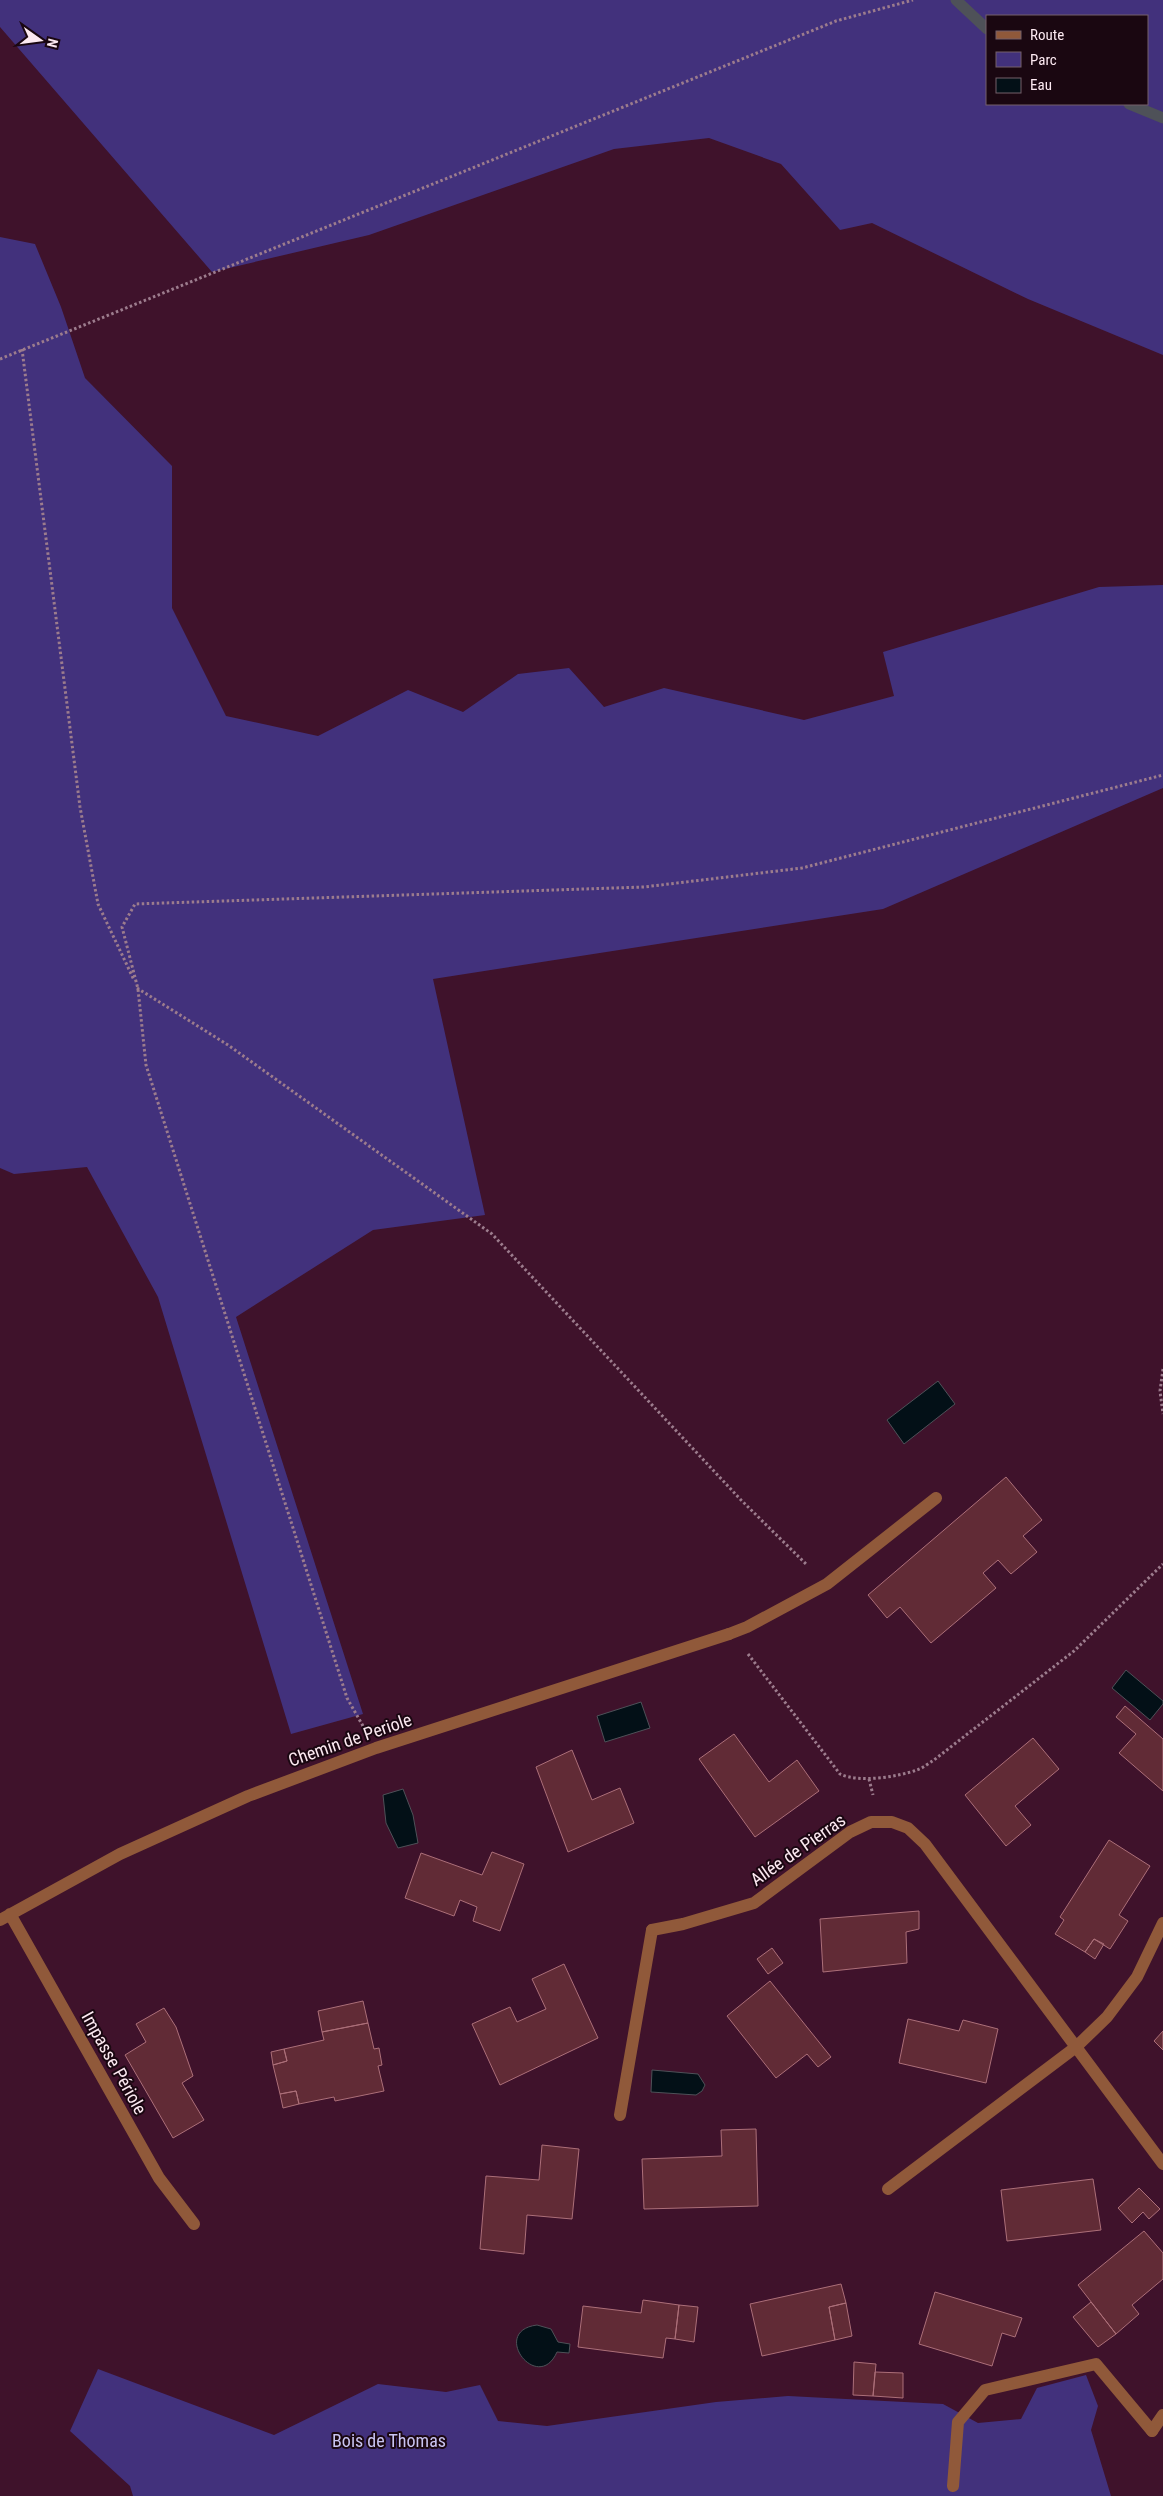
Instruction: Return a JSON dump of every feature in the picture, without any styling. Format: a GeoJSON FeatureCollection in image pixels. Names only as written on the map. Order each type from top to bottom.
{"type":"FeatureCollection","features":[{"type":"Feature","properties":{"kind":"street","name":"Chemin de Periole"},"geometry":{"type":"LineString","coordinates":[[5,1917],[120,1854],[248,1796],[376,1748],[747,1627],[828,1584],[936,1498]]}},
{"type":"Feature","properties":{"kind":"street","name":"Allée de Pierras"},"geometry":{"type":"LineString","coordinates":[[620,2115],[652,1930],[683,1924],[754,1903],[850,1832],[871,1822],[892,1822],[908,1828],[925,1844],[1163,2164]]}},
{"type":"Feature","properties":{"kind":"street","name":"Impasse Périole"},"geometry":{"type":"LineString","coordinates":[[5,1917],[159,2178],[194,2224]]}},
{"type":"Feature","properties":{"kind":"street"},"geometry":{"type":"LineString","coordinates":[[888,2189],[1076,2046],[1107,2017],[1137,1977],[1163,1924]]}},
{"type":"Feature","properties":{"kind":"street"},"geometry":{"type":"LineString","coordinates":[[953,2486],[958,2422],[985,2390],[1096,2364],[1152,2431],[1163,2415]]}},
{"type":"Feature","properties":{"kind":"path"},"geometry":{"type":"LineString","coordinates":[[0,359],[836,21],[913,0]]}},
{"type":"Feature","properties":{"kind":"path"},"geometry":{"type":"LineString","coordinates":[[22,349],[80,807],[98,904],[138,989],[228,1045],[492,1234],[741,1500],[828,1584]]}},
{"type":"Feature","properties":{"kind":"path"},"geometry":{"type":"LineString","coordinates":[[376,1748],[347,1698],[146,1065],[138,989],[122,927],[136,904],[644,887],[802,868],[1163,774]]}},
{"type":"Feature","properties":{"kind":"path"},"geometry":{"type":"LineString","coordinates":[[1163,1369],[1160,1391],[1163,1414]]}},
{"type":"Feature","properties":{"kind":"path"},"geometry":{"type":"LineString","coordinates":[[729,1634],[753,1660],[840,1774],[849,1778],[869,1779],[918,1770],[934,1760],[1074,1651],[1163,1564]]}},
{"type":"Feature","properties":{"kind":"green space"},"geometry":{"type":"Polygon","coordinates":[[[0,0],[1163,0],[1163,355],[1028,299],[872,223],[840,230],[781,164],[709,138],[614,149],[369,235],[212,272],[0,27],[0,0]]]}},
{"type":"Feature","properties":{"kind":"green space"},"geometry":{"type":"Polygon","coordinates":[[[0,237],[35,244],[61,307],[85,378],[172,466],[172,608],[226,716],[318,736],[408,690],[463,712],[518,674],[569,668],[604,707],[664,688],[804,720],[894,696],[883,652],[1099,587],[1163,585],[1163,788],[883,909],[433,979],[485,1215],[373,1230],[236,1317],[363,1714],[291,1734],[158,1297],[87,1167],[14,1174],[0,1168],[0,237]]]}},
{"type":"Feature","properties":{"kind":"green space","name":"Bois de Thomas"},"geometry":{"type":"Polygon","coordinates":[[[98,2369],[274,2435],[378,2384],[446,2392],[480,2385],[498,2421],[547,2426],[716,2402],[788,2396],[943,2404],[978,2423],[1021,2419],[1037,2388],[1086,2375],[1098,2406],[1091,2430],[1111,2496],[133,2496],[130,2486],[70,2431],[98,2369]]]}},
{"type":"Feature","properties":{"kind":"water"},"geometry":{"type":"Polygon","coordinates":[[[938,1381],[955,1404],[904,1444],[887,1420],[938,1381]]]}},
{"type":"Feature","properties":{"kind":"water"},"geometry":{"type":"Polygon","coordinates":[[[1126,1670],[1163,1701],[1163,1704],[1150,1720],[1112,1688],[1126,1670]]]}},
{"type":"Feature","properties":{"kind":"water"},"geometry":{"type":"Polygon","coordinates":[[[641,1702],[650,1728],[605,1742],[597,1716],[641,1702]]]}},
{"type":"Feature","properties":{"kind":"water"},"geometry":{"type":"Polygon","coordinates":[[[403,1789],[413,1815],[418,1843],[398,1848],[386,1823],[383,1795],[403,1789]]]}},
{"type":"Feature","properties":{"kind":"water"},"geometry":{"type":"Polygon","coordinates":[[[652,2070],[698,2074],[705,2085],[702,2091],[696,2095],[651,2092],[652,2070]]]}},
{"type":"Feature","properties":{"kind":"water"},"geometry":{"type":"Polygon","coordinates":[[[537,2325],[551,2329],[558,2342],[570,2344],[569,2353],[557,2352],[549,2363],[539,2367],[530,2364],[522,2357],[517,2348],[517,2338],[523,2330],[537,2325]]]}},
{"type":"Feature","properties":{"kind":"building"},"geometry":{"type":"Polygon","coordinates":[[[1006,1477],[1042,1520],[1023,1536],[1037,1552],[1011,1574],[998,1560],[983,1573],[996,1588],[931,1643],[900,1607],[887,1618],[868,1595],[1006,1477]]]}},
{"type":"Feature","properties":{"kind":"building"},"geometry":{"type":"Polygon","coordinates":[[[1125,1706],[1163,1739],[1163,1791],[1119,1753],[1136,1734],[1116,1717],[1125,1706]]]}},
{"type":"Feature","properties":{"kind":"building"},"geometry":{"type":"Polygon","coordinates":[[[734,1734],[769,1782],[797,1760],[819,1791],[755,1837],[699,1759],[734,1734]]]}},
{"type":"Feature","properties":{"kind":"building"},"geometry":{"type":"Polygon","coordinates":[[[1033,1738],[1059,1769],[1015,1806],[1031,1825],[1006,1846],[965,1795],[1033,1738]]]}},
{"type":"Feature","properties":{"kind":"building"},"geometry":{"type":"Polygon","coordinates":[[[572,1750],[592,1800],[620,1788],[634,1823],[568,1852],[536,1767],[572,1750]]]}},
{"type":"Feature","properties":{"kind":"building"},"geometry":{"type":"Polygon","coordinates":[[[1109,1840],[1150,1866],[1119,1915],[1128,1921],[1110,1949],[1094,1939],[1085,1952],[1055,1934],[1064,1920],[1060,1917],[1109,1840]]]}},
{"type":"Feature","properties":{"kind":"building"},"geometry":{"type":"Polygon","coordinates":[[[492,1852],[524,1864],[500,1931],[473,1921],[477,1907],[460,1900],[454,1916],[405,1898],[421,1853],[482,1875],[492,1852]]]}},
{"type":"Feature","properties":{"kind":"building"},"geometry":{"type":"Polygon","coordinates":[[[919,1911],[919,1929],[906,1932],[907,1963],[823,1972],[820,1919],[919,1911]]]}},
{"type":"Feature","properties":{"kind":"building"},"geometry":{"type":"Polygon","coordinates":[[[1094,1939],[1104,1944],[1095,1959],[1085,1952],[1094,1939]]]}},
{"type":"Feature","properties":{"kind":"building"},"geometry":{"type":"Polygon","coordinates":[[[772,1948],[783,1963],[768,1974],[757,1959],[772,1948]]]}},
{"type":"Feature","properties":{"kind":"building"},"geometry":{"type":"Polygon","coordinates":[[[564,1964],[598,2038],[500,2085],[472,2024],[510,2007],[517,2022],[546,2009],[532,1979],[564,1964]]]}},
{"type":"Feature","properties":{"kind":"building"},"geometry":{"type":"Polygon","coordinates":[[[770,1981],[831,2057],[818,2067],[807,2054],[776,2078],[727,2016],[770,1981]]]}},
{"type":"Feature","properties":{"kind":"building"},"geometry":{"type":"Polygon","coordinates":[[[363,2001],[368,2023],[322,2032],[318,2011],[363,2001]]]}},
{"type":"Feature","properties":{"kind":"building"},"geometry":{"type":"Polygon","coordinates":[[[164,2008],[176,2027],[193,2076],[182,2083],[204,2120],[173,2138],[125,2055],[146,2042],[136,2024],[164,2008]]]}},
{"type":"Feature","properties":{"kind":"building"},"geometry":{"type":"Polygon","coordinates":[[[908,2019],[959,2031],[963,2020],[998,2029],[986,2083],[899,2063],[908,2019]]]}},
{"type":"Feature","properties":{"kind":"building"},"geometry":{"type":"Polygon","coordinates":[[[368,2023],[374,2049],[379,2048],[382,2065],[378,2066],[384,2091],[335,2101],[334,2097],[299,2104],[296,2091],[280,2094],[273,2065],[287,2061],[284,2049],[324,2040],[322,2032],[368,2023]]]}},
{"type":"Feature","properties":{"kind":"building"},"geometry":{"type":"Polygon","coordinates":[[[1163,2031],[1163,2050],[1154,2041],[1163,2031]]]}},
{"type":"Feature","properties":{"kind":"building"},"geometry":{"type":"Polygon","coordinates":[[[284,2049],[287,2061],[273,2065],[271,2052],[284,2049]]]}},
{"type":"Feature","properties":{"kind":"building"},"geometry":{"type":"Polygon","coordinates":[[[296,2091],[299,2104],[283,2108],[280,2094],[296,2091]]]}},
{"type":"Feature","properties":{"kind":"building"},"geometry":{"type":"Polygon","coordinates":[[[756,2129],[758,2206],[644,2209],[642,2159],[722,2156],[721,2130],[756,2129]]]}},
{"type":"Feature","properties":{"kind":"building"},"geometry":{"type":"Polygon","coordinates":[[[542,2145],[579,2149],[572,2219],[527,2215],[524,2254],[480,2249],[486,2176],[539,2180],[542,2145]]]}},
{"type":"Feature","properties":{"kind":"building"},"geometry":{"type":"Polygon","coordinates":[[[1093,2179],[1101,2230],[1007,2241],[1001,2190],[1093,2179]]]}},
{"type":"Feature","properties":{"kind":"building"},"geometry":{"type":"Polygon","coordinates":[[[1139,2188],[1160,2209],[1149,2219],[1143,2212],[1132,2223],[1118,2208],[1139,2188]]]}},
{"type":"Feature","properties":{"kind":"building"},"geometry":{"type":"Polygon","coordinates":[[[1144,2231],[1163,2253],[1163,2279],[1132,2305],[1139,2314],[1116,2334],[1078,2285],[1144,2231]]]}},
{"type":"Feature","properties":{"kind":"building"},"geometry":{"type":"Polygon","coordinates":[[[841,2284],[846,2303],[829,2307],[835,2340],[762,2356],[750,2304],[841,2284]]]}},
{"type":"Feature","properties":{"kind":"building"},"geometry":{"type":"Polygon","coordinates":[[[935,2292],[1022,2318],[1015,2337],[1002,2333],[992,2366],[919,2344],[935,2292]]]}},
{"type":"Feature","properties":{"kind":"building"},"geometry":{"type":"Polygon","coordinates":[[[643,2300],[679,2305],[675,2339],[666,2338],[663,2358],[578,2347],[583,2306],[641,2313],[643,2300]]]}},
{"type":"Feature","properties":{"kind":"building"},"geometry":{"type":"Polygon","coordinates":[[[1091,2302],[1116,2334],[1098,2347],[1073,2317],[1091,2302]]]}},
{"type":"Feature","properties":{"kind":"building"},"geometry":{"type":"Polygon","coordinates":[[[846,2303],[852,2336],[835,2340],[829,2307],[846,2303]]]}},
{"type":"Feature","properties":{"kind":"building"},"geometry":{"type":"Polygon","coordinates":[[[679,2305],[698,2307],[694,2342],[675,2339],[679,2305]]]}},
{"type":"Feature","properties":{"kind":"building"},"geometry":{"type":"Polygon","coordinates":[[[854,2362],[876,2364],[873,2396],[853,2395],[854,2362]]]}},
{"type":"Feature","properties":{"kind":"building"},"geometry":{"type":"Polygon","coordinates":[[[875,2372],[903,2373],[903,2398],[873,2396],[875,2372]]]}},
{"type":"Feature","properties":{"kind":"waterway"},"geometry":{"type":"LineString","coordinates":[[956,0],[986,28]]}},
{"type":"Feature","properties":{"kind":"waterway"},"geometry":{"type":"LineString","coordinates":[[1131,105],[1163,118]]}}]}
